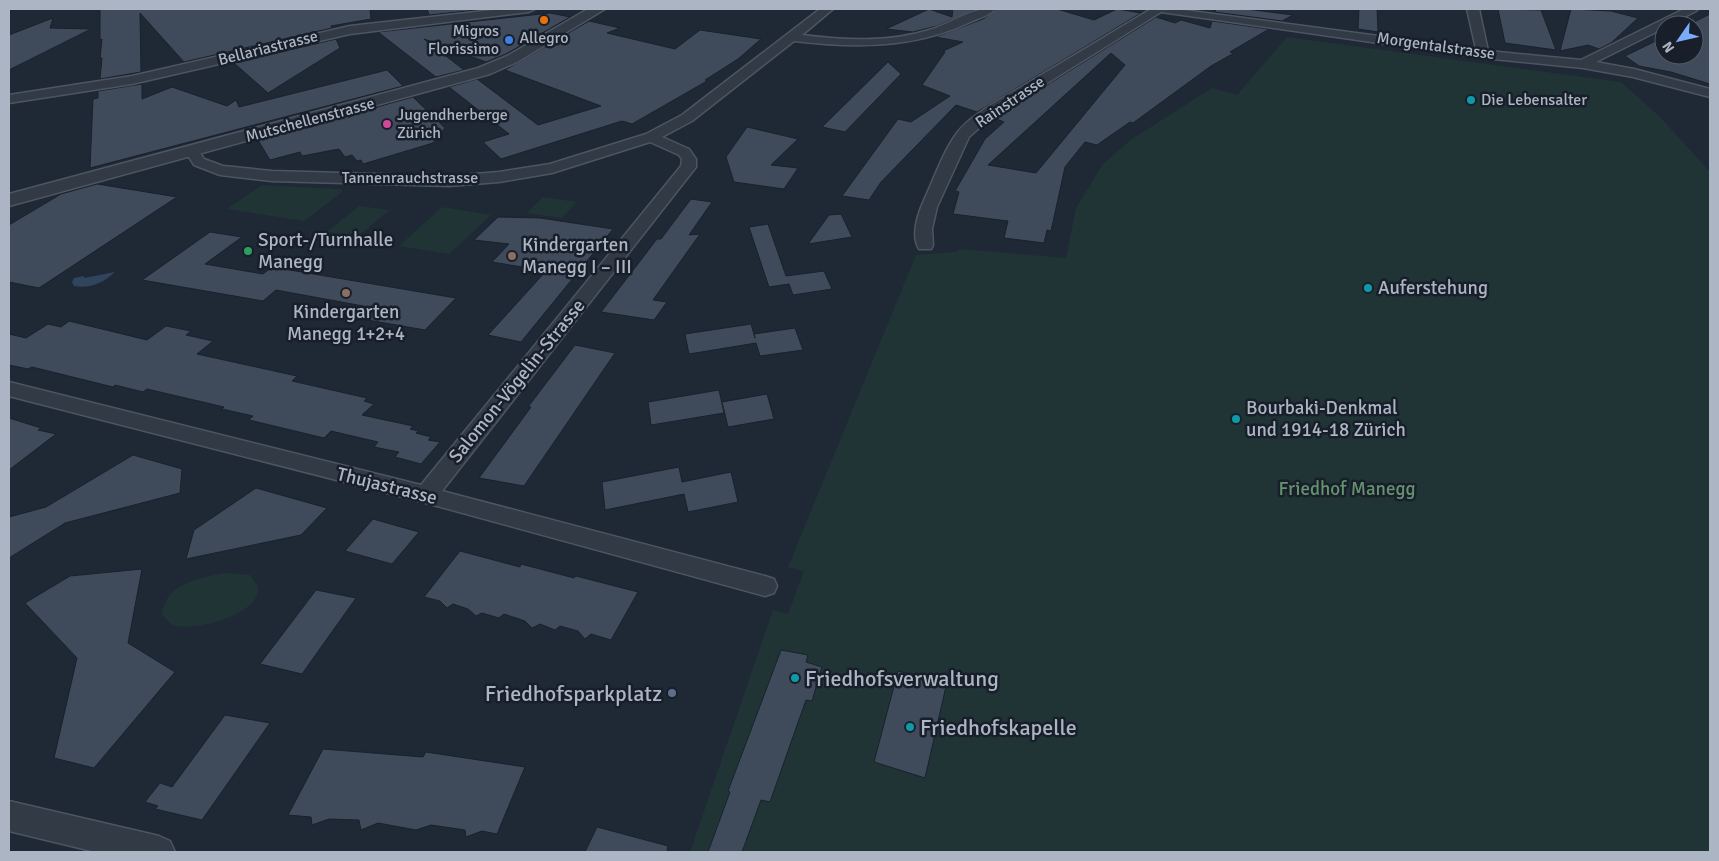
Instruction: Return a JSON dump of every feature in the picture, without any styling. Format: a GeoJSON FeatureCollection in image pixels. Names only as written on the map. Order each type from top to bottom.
{"type":"FeatureCollection","features":[{"type":"Feature","properties":{"kind":"street","name":"Bellariastrasse"},"geometry":{"type":"LineString","coordinates":[[9,100],[132,80],[299,40],[378,26],[529,9]]}},
{"type":"Feature","properties":{"kind":"street","name":"Mutschellenstrasse"},"geometry":{"type":"LineString","coordinates":[[9,200],[484,72],[512,59],[598,9]]}},
{"type":"Feature","properties":{"kind":"street","name":"Tannenrauchstrasse"},"geometry":{"type":"LineString","coordinates":[[192,151],[199,162],[236,173],[401,181],[448,181],[499,177],[552,168],[619,149],[651,137],[686,118],[827,9]]}},
{"type":"Feature","properties":{"kind":"street"},"geometry":{"type":"LineString","coordinates":[[791,36],[848,43],[903,39],[934,33],[989,9]]}},
{"type":"Feature","properties":{"kind":"street","name":"Morgentalstrasse"},"geometry":{"type":"LineString","coordinates":[[1160,9],[1483,54],[1584,64],[1634,73],[1710,93]]}},
{"type":"Feature","properties":{"kind":"street","name":"Rainstrasse"},"geometry":{"type":"LineString","coordinates":[[925,245],[924,229],[929,207],[955,147],[963,134],[1010,100],[1160,9]]}},
{"type":"Feature","properties":{"kind":"street"},"geometry":{"type":"LineString","coordinates":[[1473,9],[1483,54]]}},
{"type":"Feature","properties":{"kind":"street"},"geometry":{"type":"LineString","coordinates":[[1584,64],[1692,9]]}},
{"type":"Feature","properties":{"kind":"street","name":"Salomon-Vögelin-Strasse"},"geometry":{"type":"LineString","coordinates":[[426,495],[688,167],[689,160],[684,152],[651,137]]}},
{"type":"Feature","properties":{"kind":"street","name":"Thujastrasse"},"geometry":{"type":"LineString","coordinates":[[9,389],[426,495],[765,586]]}},
{"type":"Feature","properties":{"kind":"street"},"geometry":{"type":"LineString","coordinates":[[9,816],[159,852]]}},
{"type":"Feature","properties":{"kind":"green space","name":"Friedhof Manegg"},"geometry":{"type":"Polygon","coordinates":[[[1287,37],[1621,82],[1660,117],[1710,172],[1710,852],[690,852],[773,610],[788,614],[804,571],[788,567],[916,255],[956,252],[960,249],[1066,258],[1076,208],[1103,164],[1132,139],[1212,88],[1237,95],[1287,37]]]}},
{"type":"Feature","properties":{"kind":"green space"},"geometry":{"type":"Polygon","coordinates":[[[262,185],[340,189],[342,192],[304,221],[227,209],[262,185]]]}},
{"type":"Feature","properties":{"kind":"green space"},"geometry":{"type":"Polygon","coordinates":[[[543,197],[577,202],[562,218],[527,213],[543,197]]]}},
{"type":"Feature","properties":{"kind":"green space"},"geometry":{"type":"Polygon","coordinates":[[[359,206],[390,210],[357,237],[327,232],[359,206]]]}},
{"type":"Feature","properties":{"kind":"green space"},"geometry":{"type":"Polygon","coordinates":[[[442,207],[491,215],[449,254],[399,246],[442,207]]]}},
{"type":"Feature","properties":{"kind":"green space"},"geometry":{"type":"Polygon","coordinates":[[[224,573],[250,575],[257,585],[257,595],[251,604],[240,612],[211,623],[183,627],[173,625],[162,614],[170,595],[177,589],[194,580],[224,573]]]}},
{"type":"Feature","properties":{"kind":"water"},"geometry":{"type":"Polygon","coordinates":[[[115,272],[101,282],[91,286],[74,286],[72,282],[74,278],[115,272]]]}},
{"type":"Feature","properties":{"kind":"building"},"geometry":{"type":"Polygon","coordinates":[[[100,9],[370,9],[371,19],[331,26],[332,28],[184,62],[140,13],[141,72],[100,79],[102,39],[100,40],[100,9]]]}},
{"type":"Feature","properties":{"kind":"building"},"geometry":{"type":"Polygon","coordinates":[[[427,9],[487,9],[429,15],[427,9]]]}},
{"type":"Feature","properties":{"kind":"building"},"geometry":{"type":"Polygon","coordinates":[[[929,9],[952,17],[953,9],[977,9],[937,26],[913,32],[886,29],[929,9]]]}},
{"type":"Feature","properties":{"kind":"building"},"geometry":{"type":"Polygon","coordinates":[[[997,9],[1057,9],[1094,20],[1117,9],[1141,13],[977,112],[956,105],[881,182],[869,200],[842,196],[898,119],[911,122],[950,96],[922,85],[945,52],[943,51],[963,42],[935,37],[983,19],[997,9]]]}},
{"type":"Feature","properties":{"kind":"building"},"geometry":{"type":"Polygon","coordinates":[[[1216,9],[1246,9],[1293,15],[1282,21],[1215,12],[1216,9]]]}},
{"type":"Feature","properties":{"kind":"building"},"geometry":{"type":"Polygon","coordinates":[[[1359,9],[1377,9],[1378,32],[1358,29],[1359,9]]]}},
{"type":"Feature","properties":{"kind":"building"},"geometry":{"type":"Polygon","coordinates":[[[1498,9],[1541,10],[1556,50],[1505,43],[1498,9]]]}},
{"type":"Feature","properties":{"kind":"building"},"geometry":{"type":"Polygon","coordinates":[[[1571,9],[1611,11],[1638,18],[1611,43],[1599,49],[1588,45],[1560,51],[1571,9]]]}},
{"type":"Feature","properties":{"kind":"building"},"geometry":{"type":"Polygon","coordinates":[[[550,13],[570,17],[506,54],[486,62],[424,39],[464,70],[436,77],[378,32],[550,13]]]}},
{"type":"Feature","properties":{"kind":"building"},"geometry":{"type":"Polygon","coordinates":[[[1710,14],[1710,84],[1671,72],[1639,66],[1625,56],[1654,42],[1654,65],[1704,65],[1704,17],[1710,14]]]}},
{"type":"Feature","properties":{"kind":"building"},"geometry":{"type":"Polygon","coordinates":[[[1156,17],[1175,23],[1181,20],[1210,28],[1212,21],[1269,29],[1230,52],[1234,53],[1211,66],[1133,123],[1130,122],[1097,145],[1085,142],[1065,167],[1051,231],[1047,230],[1044,243],[1004,238],[1008,221],[953,214],[959,192],[955,191],[985,139],[1004,122],[994,118],[1156,17]],[[1111,53],[988,165],[1036,173],[1125,65],[1111,53]]]}},
{"type":"Feature","properties":{"kind":"building"},"geometry":{"type":"Polygon","coordinates":[[[53,18],[50,28],[91,29],[9,70],[9,35],[53,18]]]}},
{"type":"Feature","properties":{"kind":"building"},"geometry":{"type":"Polygon","coordinates":[[[589,21],[620,28],[607,33],[675,49],[700,30],[761,39],[738,59],[705,80],[707,81],[632,124],[622,121],[501,159],[483,142],[509,134],[449,87],[477,79],[538,125],[601,106],[505,70],[589,21]]]}},
{"type":"Feature","properties":{"kind":"building"},"geometry":{"type":"Polygon","coordinates":[[[336,39],[340,48],[268,93],[234,63],[336,39]]]}},
{"type":"Feature","properties":{"kind":"building"},"geometry":{"type":"Polygon","coordinates":[[[888,62],[901,74],[845,132],[822,127],[888,62]]]}},
{"type":"Feature","properties":{"kind":"building"},"geometry":{"type":"Polygon","coordinates":[[[387,70],[403,86],[90,168],[93,99],[98,98],[98,91],[142,84],[142,99],[172,87],[227,106],[236,100],[239,107],[387,70]]]}},
{"type":"Feature","properties":{"kind":"building"},"geometry":{"type":"Polygon","coordinates":[[[413,97],[445,128],[433,143],[363,164],[361,160],[357,161],[352,155],[345,157],[339,149],[302,156],[300,152],[270,160],[258,140],[413,97]]]}},
{"type":"Feature","properties":{"kind":"building"},"geometry":{"type":"Polygon","coordinates":[[[747,127],[798,139],[771,165],[798,168],[784,189],[734,182],[726,157],[747,127]]]}},
{"type":"Feature","properties":{"kind":"building"},"geometry":{"type":"Polygon","coordinates":[[[97,184],[177,197],[39,288],[9,282],[9,225],[61,194],[97,184]]]}},
{"type":"Feature","properties":{"kind":"building"},"geometry":{"type":"Polygon","coordinates":[[[691,199],[712,202],[689,235],[700,234],[653,300],[667,302],[654,320],[601,312],[657,239],[661,239],[691,199]]]}},
{"type":"Feature","properties":{"kind":"building"},"geometry":{"type":"Polygon","coordinates":[[[841,214],[852,237],[808,244],[829,215],[841,214]]]}},
{"type":"Feature","properties":{"kind":"building"},"geometry":{"type":"Polygon","coordinates":[[[498,217],[540,218],[613,229],[521,342],[488,335],[546,271],[492,262],[509,244],[474,240],[498,217]]]}},
{"type":"Feature","properties":{"kind":"building"},"geometry":{"type":"Polygon","coordinates":[[[768,224],[786,276],[824,271],[832,289],[793,295],[789,284],[769,287],[749,227],[768,224]]]}},
{"type":"Feature","properties":{"kind":"building"},"geometry":{"type":"Polygon","coordinates":[[[210,232],[242,237],[205,264],[263,274],[272,267],[456,298],[425,330],[362,319],[374,308],[276,290],[263,301],[142,280],[210,232]]]}},
{"type":"Feature","properties":{"kind":"building"},"geometry":{"type":"Polygon","coordinates":[[[69,321],[147,340],[166,326],[191,331],[186,335],[213,341],[197,354],[297,376],[292,381],[367,398],[364,401],[374,404],[362,415],[413,426],[410,429],[418,431],[416,433],[431,437],[428,440],[440,442],[421,464],[395,457],[399,452],[374,447],[378,442],[331,431],[324,438],[249,420],[253,416],[222,409],[224,407],[147,389],[143,392],[115,385],[113,387],[32,367],[28,369],[9,365],[9,334],[26,338],[48,324],[61,327],[69,321]]]}},
{"type":"Feature","properties":{"kind":"building"},"geometry":{"type":"Polygon","coordinates":[[[751,324],[755,338],[754,334],[795,328],[803,350],[760,356],[756,343],[689,354],[685,334],[751,324]]]}},
{"type":"Feature","properties":{"kind":"building"},"geometry":{"type":"Polygon","coordinates":[[[575,345],[615,353],[524,486],[479,478],[531,407],[528,407],[575,345]]]}},
{"type":"Feature","properties":{"kind":"building"},"geometry":{"type":"Polygon","coordinates":[[[719,390],[724,413],[651,425],[648,402],[719,390]]]}},
{"type":"Feature","properties":{"kind":"building"},"geometry":{"type":"Polygon","coordinates":[[[767,394],[774,419],[728,427],[722,402],[767,394]]]}},
{"type":"Feature","properties":{"kind":"building"},"geometry":{"type":"Polygon","coordinates":[[[9,418],[41,428],[38,430],[56,434],[9,470],[9,418]]]}},
{"type":"Feature","properties":{"kind":"building"},"geometry":{"type":"Polygon","coordinates":[[[133,455],[182,469],[180,493],[65,523],[9,558],[9,517],[46,507],[133,455]]]}},
{"type":"Feature","properties":{"kind":"building"},"geometry":{"type":"Polygon","coordinates":[[[679,467],[682,482],[731,472],[738,502],[688,512],[684,494],[605,510],[602,482],[679,467]]]}},
{"type":"Feature","properties":{"kind":"building"},"geometry":{"type":"Polygon","coordinates":[[[256,488],[327,508],[301,535],[186,559],[194,530],[256,488]]]}},
{"type":"Feature","properties":{"kind":"building"},"geometry":{"type":"Polygon","coordinates":[[[373,519],[419,532],[392,564],[345,551],[373,519]]]}},
{"type":"Feature","properties":{"kind":"building"},"geometry":{"type":"Polygon","coordinates":[[[460,551],[520,567],[521,564],[638,592],[611,640],[591,634],[585,639],[578,631],[560,626],[555,630],[540,624],[532,628],[525,621],[504,614],[499,618],[482,613],[476,616],[468,609],[453,604],[447,608],[440,601],[424,597],[460,551]]]}},
{"type":"Feature","properties":{"kind":"building"},"geometry":{"type":"Polygon","coordinates":[[[142,569],[128,643],[175,672],[94,768],[54,758],[77,658],[25,603],[70,576],[142,569]]]}},
{"type":"Feature","properties":{"kind":"building"},"geometry":{"type":"Polygon","coordinates":[[[316,590],[356,598],[302,674],[260,664],[316,590]]]}},
{"type":"Feature","properties":{"kind":"building"},"geometry":{"type":"Polygon","coordinates":[[[781,650],[808,655],[806,662],[822,667],[812,701],[806,700],[770,802],[761,800],[742,852],[708,852],[730,792],[728,791],[781,650]]]}},
{"type":"Feature","properties":{"kind":"building","name":"Friedhofskapelle"},"geometry":{"type":"Polygon","coordinates":[[[898,671],[947,682],[925,778],[874,762],[898,671]]]}},
{"type":"Feature","properties":{"kind":"building"},"geometry":{"type":"Polygon","coordinates":[[[225,715],[270,723],[202,820],[155,809],[158,806],[145,802],[160,783],[172,787],[225,715]]]}},
{"type":"Feature","properties":{"kind":"building"},"geometry":{"type":"Polygon","coordinates":[[[323,749],[423,757],[426,752],[525,767],[497,834],[482,831],[466,837],[465,830],[431,825],[416,830],[378,823],[361,830],[359,820],[329,819],[312,825],[311,817],[288,815],[323,749]]]}},
{"type":"Feature","properties":{"kind":"building"},"geometry":{"type":"Polygon","coordinates":[[[597,827],[668,846],[667,852],[585,852],[597,827]]]}},
{"type":"Feature","properties":{"kind":"place","name":"Allegro"},"geometry":{"type":"Point","coordinates":[544,20]}},
{"type":"Feature","properties":{"kind":"place","name":"Migros Florissimo"},"geometry":{"type":"Point","coordinates":[509,40]}},
{"type":"Feature","properties":{"kind":"place","name":"Die Lebensalter"},"geometry":{"type":"Point","coordinates":[1471,100]}},
{"type":"Feature","properties":{"kind":"place","name":"Jugendherberge Zürich"},"geometry":{"type":"Point","coordinates":[387,124]}},
{"type":"Feature","properties":{"kind":"place","name":"Sport-/Turnhalle Manegg"},"geometry":{"type":"Point","coordinates":[248,251]}},
{"type":"Feature","properties":{"kind":"place","name":"Kindergarten Manegg I – III"},"geometry":{"type":"Point","coordinates":[512,256]}},
{"type":"Feature","properties":{"kind":"place","name":"Auferstehung"},"geometry":{"type":"Point","coordinates":[1368,288]}},
{"type":"Feature","properties":{"kind":"place","name":"Kindergarten Manegg 1+2+4"},"geometry":{"type":"Point","coordinates":[346,293]}},
{"type":"Feature","properties":{"kind":"place","name":"Bourbaki-Denkmal und 1914-18 Zürich"},"geometry":{"type":"Point","coordinates":[1236,419]}},
{"type":"Feature","properties":{"kind":"place","name":"Friedhofsverwaltung"},"geometry":{"type":"Point","coordinates":[795,678]}},
{"type":"Feature","properties":{"kind":"place","name":"Friedhofsparkplatz"},"geometry":{"type":"Point","coordinates":[672,693]}},
{"type":"Feature","properties":{"kind":"place","name":"Friedhofskapelle"},"geometry":{"type":"Point","coordinates":[910,727]}}]}
